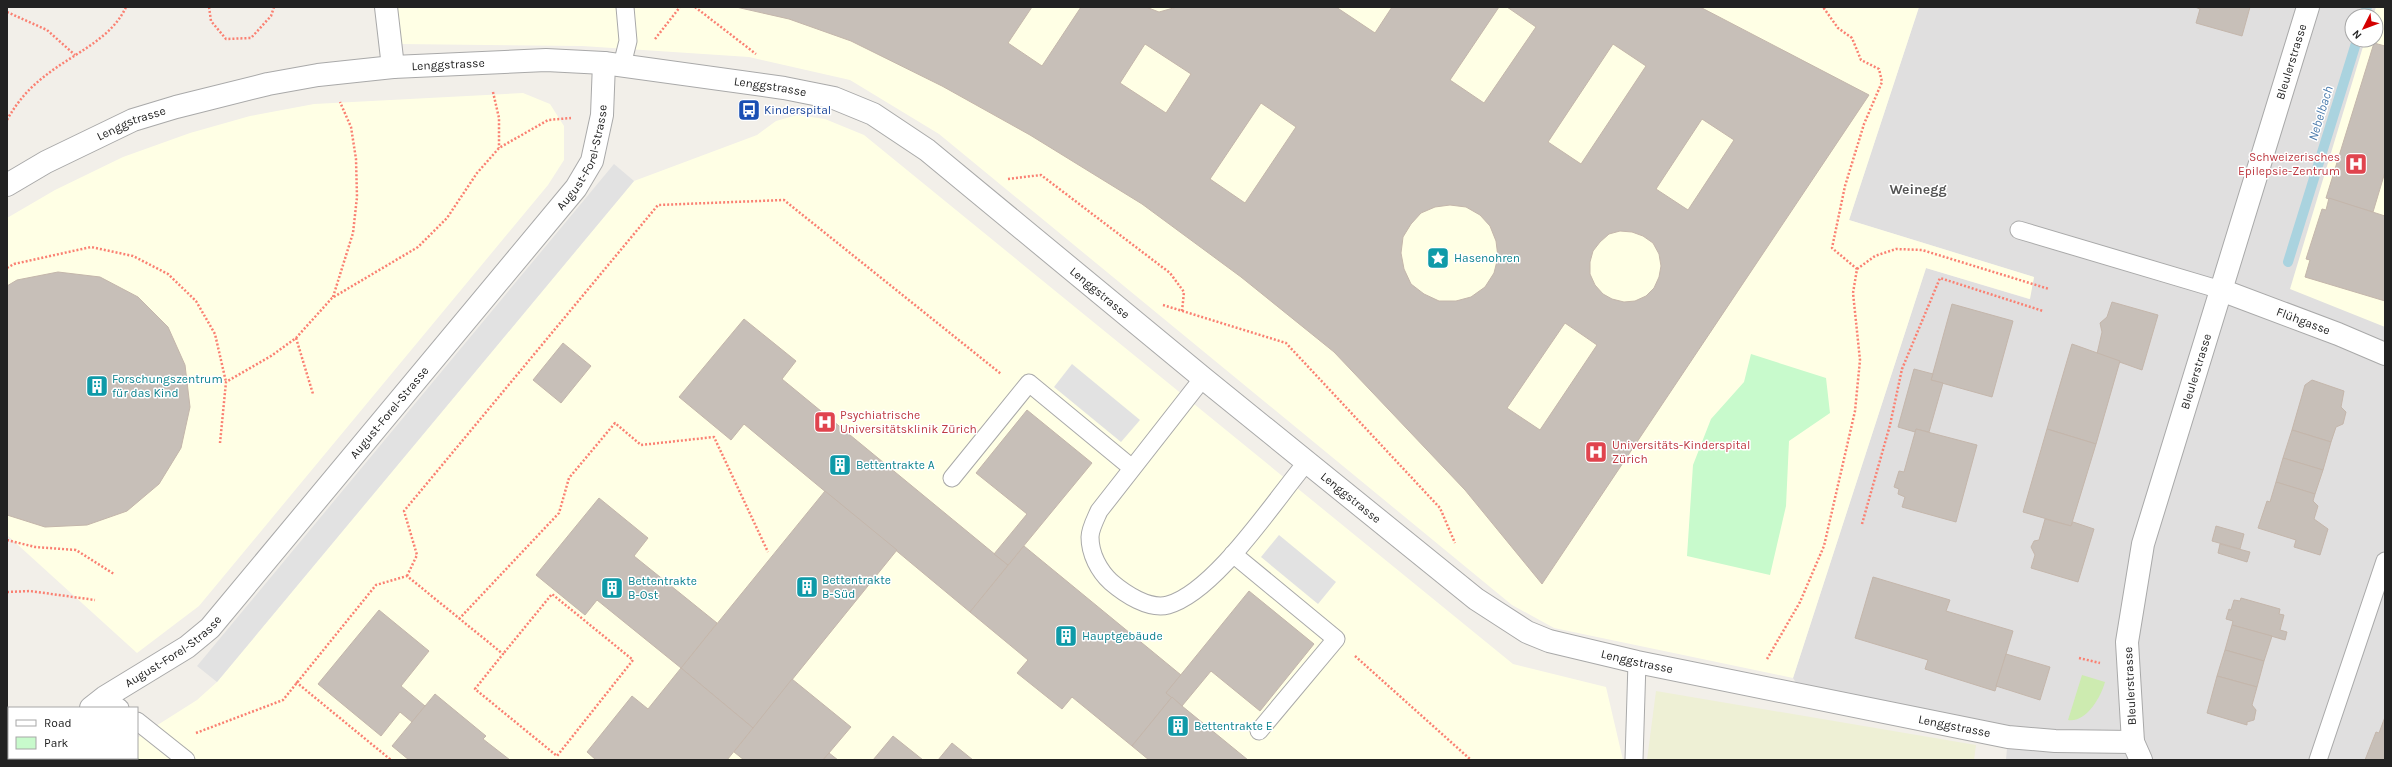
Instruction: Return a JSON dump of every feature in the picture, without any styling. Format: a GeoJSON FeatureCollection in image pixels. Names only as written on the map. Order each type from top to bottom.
{"type":"FeatureCollection","features":[{"type":"Feature","properties":{"kind":"street"},"geometry":{"type":"LineString","coordinates":[[386,7],[393,67]]}},
{"type":"Feature","properties":{"kind":"street","name":"Bleulerstrasse"},"geometry":{"type":"LineString","coordinates":[[2137,751],[2127,642],[2144,544],[2308,7]]}},
{"type":"Feature","properties":{"kind":"street","name":"Lenggstrasse"},"geometry":{"type":"LineString","coordinates":[[7,186],[46,162],[133,120],[176,107],[268,84],[318,75],[393,67],[546,60],[613,64],[784,88],[834,98],[873,114],[927,150],[1306,463],[1476,599],[1503,618],[1527,632],[1549,641],[1637,662],[2008,737],[2137,751]]}},
{"type":"Feature","properties":{"kind":"street","name":"August-Forel-Strasse"},"geometry":{"type":"LineString","coordinates":[[106,704],[144,675],[187,647],[210,628],[576,188],[592,161],[613,64]]}},
{"type":"Feature","properties":{"kind":"street","name":"Flühgasse"},"geometry":{"type":"LineString","coordinates":[[2221,290],[2338,334],[2385,354]]}},
{"type":"Feature","properties":{"kind":"lane"},"geometry":{"type":"LineString","coordinates":[[613,64],[628,41],[625,7]]}},
{"type":"Feature","properties":{"kind":"lane"},"geometry":{"type":"LineString","coordinates":[[2019,230],[2221,290]]}},
{"type":"Feature","properties":{"kind":"lane"},"geometry":{"type":"LineString","coordinates":[[1203,378],[1099,511],[1090,536],[1096,564],[1106,578],[1139,602],[1167,606],[1196,592],[1233,554],[1306,463]]}},
{"type":"Feature","properties":{"kind":"lane"},"geometry":{"type":"LineString","coordinates":[[952,478],[1029,383],[1132,468]]}},
{"type":"Feature","properties":{"kind":"lane"},"geometry":{"type":"LineString","coordinates":[[1233,554],[1336,639],[1259,731]]}},
{"type":"Feature","properties":{"kind":"lane"},"geometry":{"type":"LineString","coordinates":[[2318,760],[2385,561]]}},
{"type":"Feature","properties":{"kind":"lane"},"geometry":{"type":"LineString","coordinates":[[1634,760],[1637,662]]}},
{"type":"Feature","properties":{"kind":"lane"},"geometry":{"type":"LineString","coordinates":[[138,722],[186,760]]}},
{"type":"Feature","properties":{"kind":"path"},"geometry":{"type":"LineString","coordinates":[[7,120],[18,100],[44,76],[108,32],[126,7]]}},
{"type":"Feature","properties":{"kind":"path"},"geometry":{"type":"LineString","coordinates":[[209,7],[211,21],[226,39],[251,38],[271,16],[274,7]]}},
{"type":"Feature","properties":{"kind":"path"},"geometry":{"type":"LineString","coordinates":[[652,43],[680,7]]}},
{"type":"Feature","properties":{"kind":"path"},"geometry":{"type":"LineString","coordinates":[[695,7],[756,54]]}},
{"type":"Feature","properties":{"kind":"path"},"geometry":{"type":"LineString","coordinates":[[1823,7],[1838,28],[1852,38],[1861,60],[1879,69],[1882,82],[1864,124],[1845,186],[1832,248],[1857,269]]}},
{"type":"Feature","properties":{"kind":"path"},"geometry":{"type":"LineString","coordinates":[[7,12],[47,30],[75,55]]}},
{"type":"Feature","properties":{"kind":"path"},"geometry":{"type":"LineString","coordinates":[[492,88],[499,118],[499,148]]}},
{"type":"Feature","properties":{"kind":"path"},"geometry":{"type":"LineString","coordinates":[[332,298],[353,233],[357,197],[356,159],[351,128],[338,98]]}},
{"type":"Feature","properties":{"kind":"path"},"geometry":{"type":"LineString","coordinates":[[226,382],[271,356],[296,338],[332,298],[418,247],[446,218],[477,173],[499,148],[548,120],[602,116]]}},
{"type":"Feature","properties":{"kind":"path"},"geometry":{"type":"LineString","coordinates":[[1004,179],[1041,175],[1170,273],[1184,292],[1182,311]]}},
{"type":"Feature","properties":{"kind":"path"},"geometry":{"type":"LineString","coordinates":[[169,746],[283,700],[296,682],[376,585],[407,576],[417,555],[404,511],[658,205],[784,200],[1023,392]]}},
{"type":"Feature","properties":{"kind":"path"},"geometry":{"type":"LineString","coordinates":[[7,268],[14,264],[91,247],[140,260],[168,274],[196,301],[215,334],[226,382],[220,443]]}},
{"type":"Feature","properties":{"kind":"path"},"geometry":{"type":"LineString","coordinates":[[1763,666],[1800,602],[1824,546],[1855,411],[1860,360],[1853,293],[1857,269],[1875,256],[1896,249],[1922,250],[2049,289]]}},
{"type":"Feature","properties":{"kind":"path"},"geometry":{"type":"LineString","coordinates":[[1862,524],[1890,425],[1902,369],[1940,278],[2043,311]]}},
{"type":"Feature","properties":{"kind":"path"},"geometry":{"type":"LineString","coordinates":[[1161,304],[1286,343],[1440,508],[1456,546]]}},
{"type":"Feature","properties":{"kind":"path"},"geometry":{"type":"LineString","coordinates":[[296,338],[313,394]]}},
{"type":"Feature","properties":{"kind":"path"},"geometry":{"type":"LineString","coordinates":[[459,619],[558,513],[569,478],[615,423],[641,445],[714,437],[768,552]]}},
{"type":"Feature","properties":{"kind":"path"},"geometry":{"type":"LineString","coordinates":[[7,540],[35,547],[76,550],[114,574]]}},
{"type":"Feature","properties":{"kind":"path"},"geometry":{"type":"LineString","coordinates":[[407,576],[503,654]]}},
{"type":"Feature","properties":{"kind":"path"},"geometry":{"type":"LineString","coordinates":[[7,592],[30,592],[95,600]]}},
{"type":"Feature","properties":{"kind":"path"},"geometry":{"type":"LineString","coordinates":[[552,594],[633,660],[557,756],[475,689],[503,654],[552,594]]}},
{"type":"Feature","properties":{"kind":"path"},"geometry":{"type":"LineString","coordinates":[[1336,639],[1471,760]]}},
{"type":"Feature","properties":{"kind":"path"},"geometry":{"type":"LineString","coordinates":[[2079,658],[2100,663]]}},
{"type":"Feature","properties":{"kind":"path"},"geometry":{"type":"LineString","coordinates":[[296,682],[391,760]]}},
{"type":"Feature","properties":{"kind":"shaded area","name":"Universitäts-Kinderspital Zürich"},"geometry":{"type":"Polygon","coordinates":[[[397,7],[1919,7],[1849,220],[2034,277],[2030,299],[1926,268],[1793,678],[1554,628],[1512,605],[939,134],[850,80],[749,57],[582,46],[399,44],[397,7]]]}},
{"type":"Feature","properties":{"kind":"shaded area"},"geometry":{"type":"Polygon","coordinates":[[[1919,7],[2385,7],[2385,760],[2006,760],[2008,737],[1805,697],[1793,678],[1926,268],[2029,299],[2034,277],[1849,220],[1919,7]]]}},
{"type":"Feature","properties":{"kind":"shaded area","name":"Schweizerisches Epilepsie-Zentrum"},"geometry":{"type":"Polygon","coordinates":[[[2385,7],[2385,327],[2290,289],[2363,48],[2384,48],[2384,8],[2376,8],[2385,7]]]}},
{"type":"Feature","properties":{"kind":"shaded area"},"geometry":{"type":"Polygon","coordinates":[[[523,93],[550,104],[564,126],[564,160],[548,185],[199,606],[137,653],[7,535],[7,218],[55,190],[123,157],[190,133],[250,116],[314,104],[523,93]]]}},
{"type":"Feature","properties":{"kind":"shaded area","name":"Psychiatrische Universitätsklinik Zürich"},"geometry":{"type":"Polygon","coordinates":[[[797,115],[825,119],[864,135],[1513,664],[1606,687],[1623,760],[141,760],[138,758],[138,737],[197,700],[217,682],[634,181],[757,135],[776,121],[797,115]]]}},
{"type":"Feature","properties":{"kind":"shaded area"},"geometry":{"type":"Polygon","coordinates":[[[614,164],[634,181],[217,682],[197,666],[614,164]]]}},
{"type":"Feature","properties":{"kind":"shaded area"},"geometry":{"type":"Polygon","coordinates":[[[1072,364],[1140,420],[1121,442],[1054,387],[1072,364]]]}},
{"type":"Feature","properties":{"kind":"shaded area"},"geometry":{"type":"Polygon","coordinates":[[[1279,535],[1336,582],[1318,604],[1261,557],[1279,535]]]}},
{"type":"Feature","properties":{"kind":"shaded area"},"geometry":{"type":"Polygon","coordinates":[[[1656,691],[1976,745],[1974,760],[1647,760],[1656,691]]]}},
{"type":"Feature","properties":{"kind":"green space"},"geometry":{"type":"Polygon","coordinates":[[[1751,354],[1826,378],[1830,413],[1789,441],[1786,506],[1770,575],[1687,556],[1693,465],[1711,419],[1744,382],[1751,354]]]}},
{"type":"Feature","properties":{"kind":"green space"},"geometry":{"type":"Polygon","coordinates":[[[2082,675],[2105,682],[2100,695],[2092,708],[2087,713],[2075,720],[2068,720],[2082,675]]]}},
{"type":"Feature","properties":{"kind":"green space"},"geometry":{"type":"Polygon","coordinates":[[[138,758],[141,760],[56,760],[138,759],[138,758]]]}},
{"type":"Feature","properties":{"kind":"building"},"geometry":{"type":"Polygon","coordinates":[[[736,7],[1032,7],[1008,43],[1042,66],[1081,7],[1146,7],[1159,12],[1177,7],[1336,7],[1375,33],[1392,7],[1499,7],[1450,80],[1484,103],[1536,27],[1507,7],[1700,7],[1869,95],[1542,584],[1465,490],[1334,352],[1241,277],[1142,204],[1030,135],[942,86],[851,41],[789,19],[736,7]],[[1145,44],[1120,83],[1166,113],[1191,74],[1145,44]],[[1613,44],[1548,142],[1581,164],[1646,66],[1613,44]],[[1261,103],[1210,179],[1245,203],[1296,127],[1261,103]],[[1702,119],[1656,189],[1688,210],[1734,140],[1702,119]],[[1450,205],[1435,207],[1421,213],[1411,224],[1403,237],[1401,253],[1404,269],[1411,284],[1424,294],[1439,301],[1456,301],[1471,297],[1485,287],[1494,273],[1498,257],[1496,241],[1490,226],[1480,215],[1466,207],[1450,205]],[[1620,231],[1609,234],[1593,251],[1590,262],[1590,274],[1595,285],[1603,294],[1612,299],[1624,302],[1635,301],[1646,296],[1654,288],[1659,277],[1661,266],[1659,254],[1653,243],[1643,236],[1632,232],[1620,231]],[[1565,323],[1507,408],[1540,430],[1597,345],[1565,323]]]}},
{"type":"Feature","properties":{"kind":"building"},"geometry":{"type":"Polygon","coordinates":[[[2195,7],[2250,7],[2242,36],[2196,23],[2200,9],[2195,7]]]}},
{"type":"Feature","properties":{"kind":"building"},"geometry":{"type":"Polygon","coordinates":[[[2385,46],[2385,172],[2373,212],[2326,198],[2372,48],[2384,48],[2385,46]]]}},
{"type":"Feature","properties":{"kind":"building"},"geometry":{"type":"Polygon","coordinates":[[[2329,198],[2385,216],[2385,301],[2305,277],[2310,260],[2306,259],[2322,209],[2326,210],[2329,198]]]}},
{"type":"Feature","properties":{"kind":"building","name":"Forschungszentrum für das Kind"},"geometry":{"type":"Polygon","coordinates":[[[58,272],[100,277],[138,297],[168,327],[185,365],[190,407],[181,448],[159,484],[127,511],[87,525],[45,527],[7,515],[7,286],[17,280],[58,272]]]}},
{"type":"Feature","properties":{"kind":"building"},"geometry":{"type":"Polygon","coordinates":[[[2112,302],[2158,315],[2142,370],[2097,354],[2102,332],[2100,323],[2107,317],[2112,302]]]}},
{"type":"Feature","properties":{"kind":"building"},"geometry":{"type":"Polygon","coordinates":[[[1952,304],[2013,321],[1992,397],[1931,380],[1952,304]]]}},
{"type":"Feature","properties":{"kind":"building","name":"Bettentrakte A"},"geometry":{"type":"Polygon","coordinates":[[[744,319],[796,361],[782,379],[1008,565],[970,612],[744,424],[731,440],[679,397],[744,319]]]}},
{"type":"Feature","properties":{"kind":"building"},"geometry":{"type":"Polygon","coordinates":[[[563,343],[591,366],[561,403],[533,380],[563,343]]]}},
{"type":"Feature","properties":{"kind":"building"},"geometry":{"type":"Polygon","coordinates":[[[2072,344],[2120,361],[2096,444],[2047,429],[2072,344]]]}},
{"type":"Feature","properties":{"kind":"building"},"geometry":{"type":"Polygon","coordinates":[[[1914,369],[1933,374],[1931,380],[1943,383],[1929,432],[1916,429],[1915,432],[1898,427],[1914,369]]]}},
{"type":"Feature","properties":{"kind":"building"},"geometry":{"type":"Polygon","coordinates":[[[2312,380],[2344,391],[2341,407],[2346,412],[2343,424],[2336,427],[2331,442],[2292,430],[2305,385],[2312,380]]]}},
{"type":"Feature","properties":{"kind":"building"},"geometry":{"type":"Polygon","coordinates":[[[1027,410],[1092,463],[1008,565],[994,554],[1027,514],[976,473],[1027,410]]]}},
{"type":"Feature","properties":{"kind":"building"},"geometry":{"type":"Polygon","coordinates":[[[1916,429],[1977,445],[1956,522],[1902,507],[1905,497],[1898,494],[1899,489],[1894,487],[1899,471],[1904,472],[1916,429]]]}},
{"type":"Feature","properties":{"kind":"building"},"geometry":{"type":"Polygon","coordinates":[[[2047,429],[2096,444],[2071,526],[2023,512],[2047,429]]]}},
{"type":"Feature","properties":{"kind":"building"},"geometry":{"type":"Polygon","coordinates":[[[2292,430],[2331,442],[2323,470],[2283,458],[2292,430]]]}},
{"type":"Feature","properties":{"kind":"building"},"geometry":{"type":"Polygon","coordinates":[[[2283,458],[2323,470],[2315,494],[2276,482],[2283,458]]]}},
{"type":"Feature","properties":{"kind":"building"},"geometry":{"type":"Polygon","coordinates":[[[2276,482],[2315,494],[2313,501],[2318,506],[2314,519],[2328,529],[2320,555],[2294,547],[2296,540],[2258,528],[2267,501],[2270,502],[2276,482]]]}},
{"type":"Feature","properties":{"kind":"building","name":"Bettentrakte B-Süd"},"geometry":{"type":"Polygon","coordinates":[[[825,491],[897,550],[753,728],[681,668],[825,491]]]}},
{"type":"Feature","properties":{"kind":"building","name":"Bettentrakte B-Ost"},"geometry":{"type":"Polygon","coordinates":[[[599,498],[648,538],[634,556],[717,623],[681,668],[597,600],[585,615],[536,575],[599,498]]]}},
{"type":"Feature","properties":{"kind":"building"},"geometry":{"type":"Polygon","coordinates":[[[2045,519],[2071,526],[2073,522],[2094,529],[2078,582],[2031,568],[2035,555],[2031,547],[2034,541],[2039,540],[2045,519]]]}},
{"type":"Feature","properties":{"kind":"building"},"geometry":{"type":"Polygon","coordinates":[[[2216,526],[2244,534],[2240,549],[2212,541],[2216,526]]]}},
{"type":"Feature","properties":{"kind":"building"},"geometry":{"type":"Polygon","coordinates":[[[2220,544],[2250,552],[2247,562],[2218,553],[2220,544]]]}},
{"type":"Feature","properties":{"kind":"building","name":"Hauptgebäude"},"geometry":{"type":"Polygon","coordinates":[[[1024,546],[1181,675],[1166,693],[1172,697],[1132,746],[1072,697],[1062,709],[1017,673],[1028,660],[970,612],[1024,546]]]}},
{"type":"Feature","properties":{"kind":"building"},"geometry":{"type":"Polygon","coordinates":[[[1873,577],[1950,600],[1946,611],[2013,631],[1995,691],[1925,669],[1928,660],[1855,638],[1873,577]]]}},
{"type":"Feature","properties":{"kind":"building"},"geometry":{"type":"Polygon","coordinates":[[[1249,591],[1314,644],[1260,711],[1211,671],[1182,706],[1166,693],[1249,591]]]}},
{"type":"Feature","properties":{"kind":"building"},"geometry":{"type":"Polygon","coordinates":[[[2241,598],[2280,609],[2279,614],[2284,615],[2280,630],[2287,632],[2285,640],[2232,625],[2233,621],[2226,619],[2229,609],[2231,610],[2234,600],[2240,601],[2241,598]]]}},
{"type":"Feature","properties":{"kind":"building"},"geometry":{"type":"Polygon","coordinates":[[[379,610],[429,651],[401,686],[425,706],[412,722],[400,712],[381,736],[318,684],[379,610]]]}},
{"type":"Feature","properties":{"kind":"building"},"geometry":{"type":"Polygon","coordinates":[[[2232,625],[2272,636],[2264,661],[2225,650],[2232,625]]]}},
{"type":"Feature","properties":{"kind":"building"},"geometry":{"type":"Polygon","coordinates":[[[2225,650],[2264,661],[2257,687],[2217,676],[2225,650]]]}},
{"type":"Feature","properties":{"kind":"building"},"geometry":{"type":"Polygon","coordinates":[[[2006,654],[2050,667],[2040,700],[1996,686],[2006,654]]]}},
{"type":"Feature","properties":{"kind":"building"},"geometry":{"type":"Polygon","coordinates":[[[681,668],[753,728],[727,760],[596,760],[587,752],[632,696],[648,709],[681,668]]]}},
{"type":"Feature","properties":{"kind":"building"},"geometry":{"type":"Polygon","coordinates":[[[2217,676],[2257,687],[2252,705],[2256,710],[2254,720],[2247,722],[2247,725],[2207,713],[2217,676]]]}},
{"type":"Feature","properties":{"kind":"building"},"geometry":{"type":"Polygon","coordinates":[[[792,679],[851,727],[823,760],[744,760],[734,752],[792,679]]]}},
{"type":"Feature","properties":{"kind":"building"},"geometry":{"type":"Polygon","coordinates":[[[435,694],[486,736],[483,739],[510,760],[409,760],[392,746],[435,694]]]}},
{"type":"Feature","properties":{"kind":"building","name":"Bettentrakte E"},"geometry":{"type":"Polygon","coordinates":[[[1172,697],[1248,760],[1149,760],[1132,746],[1172,697]]]}},
{"type":"Feature","properties":{"kind":"building"},"geometry":{"type":"Polygon","coordinates":[[[2385,717],[2385,760],[2365,760],[2376,732],[2379,733],[2385,717]]]}},
{"type":"Feature","properties":{"kind":"building"},"geometry":{"type":"Polygon","coordinates":[[[893,736],[923,760],[873,760],[893,736]]]}},
{"type":"Feature","properties":{"kind":"building"},"geometry":{"type":"Polygon","coordinates":[[[952,743],[973,760],[938,760],[952,743]]]}},
{"type":"Feature","properties":{"kind":"building"},"geometry":{"type":"Polygon","coordinates":[[[829,753],[838,760],[823,760],[829,753]]]}},
{"type":"Feature","properties":{"kind":"waterway","name":"Nebelbach"},"geometry":{"type":"LineString","coordinates":[[2288,262],[2355,48]]}},
{"type":"Feature","properties":{"kind":"place","name":"Kinderspital"},"geometry":{"type":"Point","coordinates":[749,110]}},
{"type":"Feature","properties":{"kind":"place","name":"Schweizerisches Epilepsie-Zentrum"},"geometry":{"type":"Point","coordinates":[2356,164]}},
{"type":"Feature","properties":{"kind":"place","name":"Hasenohren"},"geometry":{"type":"Point","coordinates":[1438,258]}},
{"type":"Feature","properties":{"kind":"place","name":"Forschungszentrum für das Kind"},"geometry":{"type":"Point","coordinates":[97,386]}},
{"type":"Feature","properties":{"kind":"place","name":"Psychiatrische Universitätsklinik Zürich"},"geometry":{"type":"Point","coordinates":[825,422]}},
{"type":"Feature","properties":{"kind":"place","name":"Universitäts-Kinderspital Zürich"},"geometry":{"type":"Point","coordinates":[1596,452]}},
{"type":"Feature","properties":{"kind":"place","name":"Bettentrakte A"},"geometry":{"type":"Point","coordinates":[840,465]}},
{"type":"Feature","properties":{"kind":"place","name":"Bettentrakte B-Süd"},"geometry":{"type":"Point","coordinates":[807,587]}},
{"type":"Feature","properties":{"kind":"place","name":"Bettentrakte B-Ost"},"geometry":{"type":"Point","coordinates":[612,588]}},
{"type":"Feature","properties":{"kind":"place","name":"Hauptgebäude"},"geometry":{"type":"Point","coordinates":[1066,636]}},
{"type":"Feature","properties":{"kind":"place","name":"Bettentrakte E"},"geometry":{"type":"Point","coordinates":[1178,726]}},
{"type":"Feature","properties":{"kind":"district","name":"Weinegg"},"geometry":{"type":"Point","coordinates":[1918,189]}}]}
